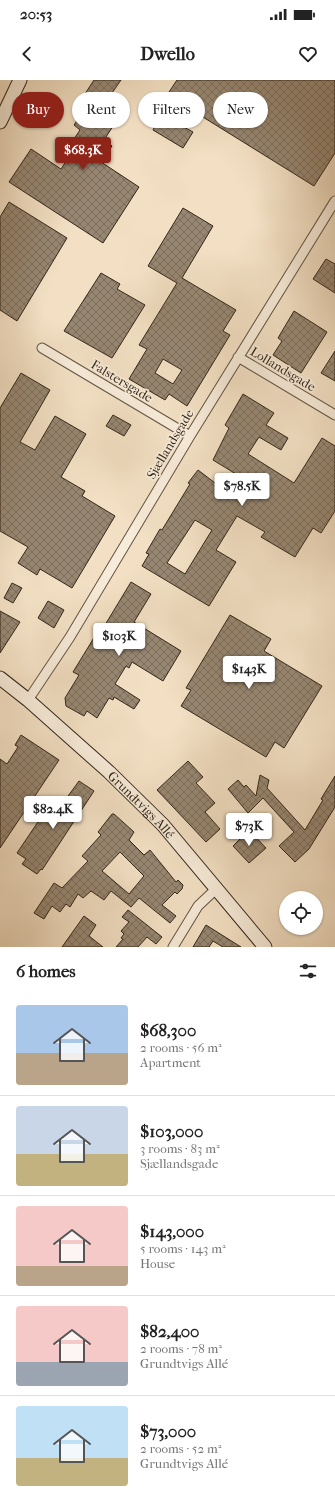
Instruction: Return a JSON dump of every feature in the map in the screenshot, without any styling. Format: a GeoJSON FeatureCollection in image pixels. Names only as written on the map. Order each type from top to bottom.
{"type":"FeatureCollection","features":[{"type":"Feature","properties":{"kind":"street"},"geometry":{"type":"LineString","coordinates":[[0,122],[20,80]]}},
{"type":"Feature","properties":{"kind":"street","name":"Sjællandsgade"},"geometry":{"type":"LineString","coordinates":[[28,700],[70,636],[238,357],[335,201]]}},
{"type":"Feature","properties":{"kind":"street","name":"Falstersgade"},"geometry":{"type":"LineString","coordinates":[[42,348],[190,436]]}},
{"type":"Feature","properties":{"kind":"street","name":"Lollandsgade"},"geometry":{"type":"LineString","coordinates":[[238,357],[335,415]]}},
{"type":"Feature","properties":{"kind":"street","name":"Grundtvigs Allé"},"geometry":{"type":"LineString","coordinates":[[0,678],[28,700],[109,772],[163,825],[265,947]]}},
{"type":"Feature","properties":{"kind":"street"},"geometry":{"type":"LineString","coordinates":[[173,947],[198,906],[217,888]]}},
{"type":"Feature","properties":{"kind":"building"},"geometry":{"type":"Polygon","coordinates":[[[94,80],[121,80],[113,92],[86,92],[94,80]]]}},
{"type":"Feature","properties":{"kind":"building"},"geometry":{"type":"Polygon","coordinates":[[[177,80],[335,80],[335,153],[314,186],[221,128],[268,128],[268,92],[213,92],[213,123],[205,118],[205,92],[169,92],[177,80]]]}},
{"type":"Feature","properties":{"kind":"building"},"geometry":{"type":"Polygon","coordinates":[[[78,128],[112,128],[104,140],[112,146],[101,162],[139,187],[103,243],[9,182],[31,149],[61,169],[73,151],[68,148],[80,130],[78,128]]]}},
{"type":"Feature","properties":{"kind":"building"},"geometry":{"type":"Polygon","coordinates":[[[154,128],[186,128],[193,132],[183,148],[153,130],[154,128]]]}},
{"type":"Feature","properties":{"kind":"building"},"geometry":{"type":"Polygon","coordinates":[[[9,202],[67,238],[17,321],[0,310],[0,217],[9,202]]]}},
{"type":"Feature","properties":{"kind":"building"},"geometry":{"type":"Polygon","coordinates":[[[183,208],[213,226],[182,278],[236,310],[223,331],[230,335],[187,406],[169,394],[165,400],[129,379],[147,349],[139,345],[177,283],[148,266],[183,208]],[[163,359],[155,373],[173,384],[182,370],[163,359]]]}},
{"type":"Feature","properties":{"kind":"building"},"geometry":{"type":"Polygon","coordinates":[[[326,259],[335,264],[335,293],[313,279],[326,259]]]}},
{"type":"Feature","properties":{"kind":"building"},"geometry":{"type":"Polygon","coordinates":[[[101,273],[120,284],[117,289],[145,305],[112,358],[64,331],[101,273]]]}},
{"type":"Feature","properties":{"kind":"building"},"geometry":{"type":"Polygon","coordinates":[[[294,311],[327,332],[301,373],[273,355],[282,341],[278,338],[294,311]]]}},
{"type":"Feature","properties":{"kind":"building"},"geometry":{"type":"Polygon","coordinates":[[[335,351],[335,381],[321,373],[335,351]]]}},
{"type":"Feature","properties":{"kind":"building"},"geometry":{"type":"Polygon","coordinates":[[[21,373],[50,390],[20,442],[35,450],[55,416],[86,434],[61,477],[85,491],[82,496],[115,516],[72,588],[40,569],[37,575],[18,563],[28,547],[0,531],[0,408],[21,373]]]}},
{"type":"Feature","properties":{"kind":"building"},"geometry":{"type":"Polygon","coordinates":[[[243,394],[274,413],[266,425],[288,438],[281,450],[259,437],[248,454],[294,483],[322,438],[335,446],[335,511],[321,533],[313,528],[295,557],[261,537],[265,532],[237,516],[216,550],[236,562],[209,606],[142,566],[149,554],[146,553],[160,529],[162,530],[190,484],[188,483],[198,470],[219,486],[245,501],[254,485],[213,460],[229,428],[225,425],[243,394]],[[195,520],[167,563],[185,574],[212,530],[195,520]]]}},
{"type":"Feature","properties":{"kind":"building"},"geometry":{"type":"Polygon","coordinates":[[[113,415],[131,425],[124,436],[106,426],[113,415]]]}},
{"type":"Feature","properties":{"kind":"building"},"geometry":{"type":"Polygon","coordinates":[[[131,582],[151,594],[134,622],[181,651],[163,681],[132,662],[129,668],[126,666],[115,684],[140,700],[134,709],[114,697],[113,700],[109,698],[97,718],[87,711],[84,716],[66,706],[65,698],[79,675],[73,672],[103,623],[105,625],[131,582]]]}},
{"type":"Feature","properties":{"kind":"building"},"geometry":{"type":"Polygon","coordinates":[[[12,583],[22,588],[13,603],[4,598],[12,583]]]}},
{"type":"Feature","properties":{"kind":"building"},"geometry":{"type":"Polygon","coordinates":[[[48,601],[64,610],[54,628],[38,618],[48,601]]]}},
{"type":"Feature","properties":{"kind":"building"},"geometry":{"type":"Polygon","coordinates":[[[0,611],[20,622],[0,653],[0,611]]]}},
{"type":"Feature","properties":{"kind":"building"},"geometry":{"type":"Polygon","coordinates":[[[230,615],[271,639],[264,651],[322,686],[284,748],[275,742],[266,757],[181,706],[191,690],[186,688],[230,615]]]}},
{"type":"Feature","properties":{"kind":"building"},"geometry":{"type":"Polygon","coordinates":[[[21,735],[59,760],[0,848],[0,759],[7,764],[18,747],[15,745],[21,735]]]}},
{"type":"Feature","properties":{"kind":"building"},"geometry":{"type":"Polygon","coordinates":[[[188,761],[203,777],[196,783],[215,803],[205,812],[220,829],[206,842],[157,790],[188,761]]]}},
{"type":"Feature","properties":{"kind":"building"},"geometry":{"type":"Polygon","coordinates":[[[260,775],[269,780],[267,788],[305,830],[335,776],[335,807],[309,849],[295,862],[279,846],[294,832],[263,798],[248,813],[228,789],[238,780],[244,787],[246,785],[256,796],[260,775]]]}},
{"type":"Feature","properties":{"kind":"building"},"geometry":{"type":"Polygon","coordinates":[[[79,781],[94,791],[42,870],[41,869],[37,874],[22,864],[26,859],[17,853],[44,813],[52,818],[79,781]]]}},
{"type":"Feature","properties":{"kind":"building"},"geometry":{"type":"Polygon","coordinates":[[[112,814],[114,814],[134,832],[129,840],[144,855],[150,850],[176,882],[178,880],[183,885],[182,889],[177,894],[175,892],[162,905],[176,916],[170,923],[139,898],[131,907],[111,891],[104,900],[91,891],[83,898],[78,894],[70,907],[66,904],[60,912],[52,906],[44,919],[34,913],[54,883],[62,888],[88,861],[82,856],[101,835],[98,832],[112,814]],[[120,852],[102,871],[129,894],[144,876],[120,852]]]}},
{"type":"Feature","properties":{"kind":"building"},"geometry":{"type":"Polygon","coordinates":[[[249,830],[266,848],[249,863],[233,846],[249,830]]]}},
{"type":"Feature","properties":{"kind":"building"},"geometry":{"type":"Polygon","coordinates":[[[128,910],[162,937],[156,944],[147,937],[138,947],[116,947],[123,939],[121,938],[124,934],[121,931],[129,922],[122,917],[128,910]]]}},
{"type":"Feature","properties":{"kind":"building"},"geometry":{"type":"Polygon","coordinates":[[[84,916],[96,925],[89,936],[103,947],[62,947],[84,916]]]}},
{"type":"Feature","properties":{"kind":"building"},"geometry":{"type":"Polygon","coordinates":[[[206,925],[241,947],[223,947],[213,941],[209,947],[193,947],[206,925]]]}}]}
